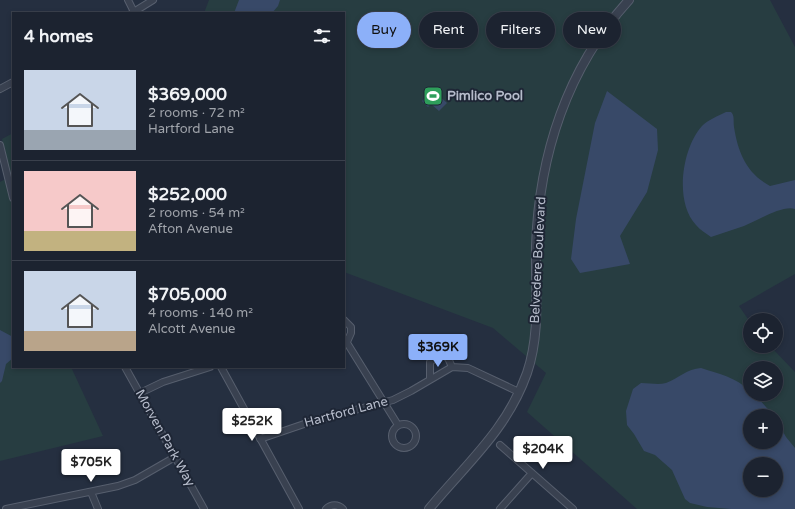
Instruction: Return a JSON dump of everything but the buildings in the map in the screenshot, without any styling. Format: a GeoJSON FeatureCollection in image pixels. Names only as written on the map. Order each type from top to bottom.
{"type":"FeatureCollection","features":[{"type":"Feature","properties":{"kind":"street"},"geometry":{"type":"LineString","coordinates":[[128,0],[133,12],[153,0]]}},
{"type":"Feature","properties":{"kind":"street","name":"Belvedere Boulevard"},"geometry":{"type":"LineString","coordinates":[[428,509],[492,438],[507,416],[527,372],[533,347],[537,317],[536,247],[538,212],[544,170],[553,136],[563,105],[579,70],[610,21],[629,0]]}},
{"type":"Feature","properties":{"kind":"street"},"geometry":{"type":"LineString","coordinates":[[0,89],[12,83]]}},
{"type":"Feature","properties":{"kind":"street"},"geometry":{"type":"LineString","coordinates":[[0,145],[12,194]]}},
{"type":"Feature","properties":{"kind":"street"},"geometry":{"type":"LineString","coordinates":[[345,321],[351,327],[351,333],[345,340],[398,425]]}},
{"type":"Feature","properties":{"kind":"street"},"geometry":{"type":"LineString","coordinates":[[430,379],[430,362],[433,358],[443,355],[448,358],[452,367],[468,368],[519,392]]}},
{"type":"Feature","properties":{"kind":"street","name":"Hartford Lane"},"geometry":{"type":"LineString","coordinates":[[260,439],[313,421],[402,396],[452,367]]}},
{"type":"Feature","properties":{"kind":"street","name":"Morven Park Way"},"geometry":{"type":"LineString","coordinates":[[126,368],[204,509]]}},
{"type":"Feature","properties":{"kind":"street"},"geometry":{"type":"LineString","coordinates":[[140,393],[163,382],[207,368]]}},
{"type":"Feature","properties":{"kind":"street"},"geometry":{"type":"LineString","coordinates":[[222,368],[299,509]]}},
{"type":"Feature","properties":{"kind":"street"},"geometry":{"type":"LineString","coordinates":[[500,445],[573,509]]}},
{"type":"Feature","properties":{"kind":"street"},"geometry":{"type":"LineString","coordinates":[[6,509],[91,492],[127,483],[175,458]]}},
{"type":"Feature","properties":{"kind":"street"},"geometry":{"type":"LineString","coordinates":[[500,509],[532,473]]}},
{"type":"Feature","properties":{"kind":"street"},"geometry":{"type":"LineString","coordinates":[[91,492],[98,509]]}},
{"type":"Feature","properties":{"kind":"street"},"geometry":{"type":"LineString","coordinates":[[326,509],[332,505],[337,505],[343,509]]}},
{"type":"Feature","properties":{"kind":"green space"},"geometry":{"type":"Polygon","coordinates":[[[209,0],[770,0],[795,47],[795,274],[739,306],[744,313],[743,353],[777,353],[795,372],[795,509],[637,509],[527,412],[546,373],[493,328],[345,272],[345,12],[204,12],[209,0]]]}},
{"type":"Feature","properties":{"kind":"green space"},"geometry":{"type":"Polygon","coordinates":[[[12,134],[12,368],[71,368],[103,436],[0,461],[0,182],[11,176],[2,139],[12,134]]]}},
{"type":"Feature","properties":{"kind":"water"},"geometry":{"type":"Polygon","coordinates":[[[239,0],[280,0],[278,6],[273,12],[234,12],[239,0]]]}},
{"type":"Feature","properties":{"kind":"water","name":"Pimlico Pool"},"geometry":{"type":"Polygon","coordinates":[[[433,90],[447,103],[439,111],[431,104],[428,107],[422,101],[433,90]]]}},
{"type":"Feature","properties":{"kind":"water"},"geometry":{"type":"Polygon","coordinates":[[[607,91],[657,129],[658,150],[647,192],[620,236],[630,264],[580,273],[571,259],[576,219],[595,123],[607,91]]]}},
{"type":"Feature","properties":{"kind":"water"},"geometry":{"type":"Polygon","coordinates":[[[726,112],[731,112],[733,115],[738,145],[744,161],[755,175],[770,186],[795,180],[795,209],[790,208],[777,211],[744,226],[711,237],[698,227],[689,215],[685,203],[683,175],[690,148],[695,136],[704,124],[726,112]]]}},
{"type":"Feature","properties":{"kind":"water"},"geometry":{"type":"Polygon","coordinates":[[[0,330],[12,336],[12,359],[6,364],[2,381],[0,383],[0,330]]]}},
{"type":"Feature","properties":{"kind":"water"},"geometry":{"type":"Polygon","coordinates":[[[701,368],[727,376],[743,385],[743,401],[761,401],[768,409],[743,409],[743,449],[783,449],[783,432],[795,448],[795,509],[731,509],[707,507],[690,503],[685,499],[672,470],[655,455],[644,451],[627,425],[626,411],[633,389],[641,383],[666,383],[687,372],[701,368]]]}},
{"type":"Feature","properties":{"kind":"place","name":"Pimlico Pool"},"geometry":{"type":"Point","coordinates":[433,96]}}]}
